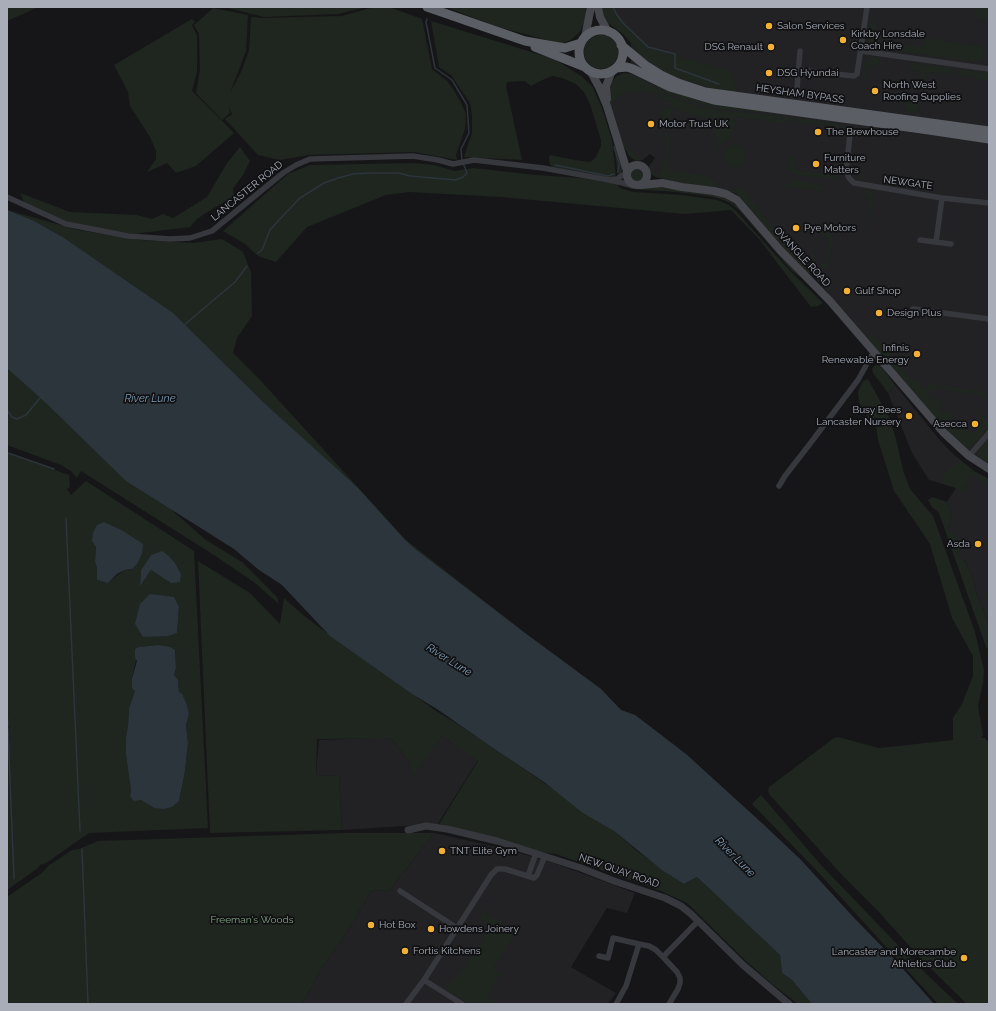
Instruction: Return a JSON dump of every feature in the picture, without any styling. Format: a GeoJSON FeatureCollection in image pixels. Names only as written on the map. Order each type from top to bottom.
{"type":"FeatureCollection","features":[{"type":"Feature","properties":{"kind":"highway"},"geometry":{"type":"LineString","coordinates":[[427,7],[525,41],[588,70],[602,74],[614,70],[622,57],[621,45],[614,34],[608,32],[596,31],[583,40],[565,48],[525,41]]}},
{"type":"Feature","properties":{"kind":"highway"},"geometry":{"type":"LineString","coordinates":[[583,40],[579,56],[588,70]]}},
{"type":"Feature","properties":{"kind":"highway","name":"HEYSHAM BYPASS"},"geometry":{"type":"LineString","coordinates":[[621,45],[645,65],[661,75],[705,92],[989,131]]}},
{"type":"Feature","properties":{"kind":"highway","name":"HEYSHAM BYPASS"},"geometry":{"type":"LineString","coordinates":[[614,70],[627,67],[633,68],[670,87],[714,100],[989,139]]}},
{"type":"Feature","properties":{"kind":"main road"},"geometry":{"type":"LineString","coordinates":[[583,40],[591,7]]}},
{"type":"Feature","properties":{"kind":"main road"},"geometry":{"type":"LineString","coordinates":[[598,7],[600,17],[608,32]]}},
{"type":"Feature","properties":{"kind":"main road"},"geometry":{"type":"LineString","coordinates":[[588,70],[599,87],[607,106],[627,172]]}},
{"type":"Feature","properties":{"kind":"main road"},"geometry":{"type":"LineString","coordinates":[[607,106],[606,86],[614,70]]}},
{"type":"Feature","properties":{"kind":"main road"},"geometry":{"type":"LineString","coordinates":[[618,142],[627,156],[637,165],[643,167],[647,172],[647,178],[641,185],[636,186],[632,185],[626,178],[627,172],[631,166],[637,165]]}},
{"type":"Feature","properties":{"kind":"main road","name":"OVANGLE ROAD"},"geometry":{"type":"LineString","coordinates":[[647,172],[653,179],[662,183]]}},
{"type":"Feature","properties":{"kind":"main road","name":"OVANGLE ROAD"},"geometry":{"type":"LineString","coordinates":[[641,185],[662,183],[721,192],[737,200],[780,250],[830,301],[933,421],[958,447],[989,469]]}},
{"type":"Feature","properties":{"kind":"street"},"geometry":{"type":"LineString","coordinates":[[799,70],[854,76],[857,74],[866,7]]}},
{"type":"Feature","properties":{"kind":"street"},"geometry":{"type":"LineString","coordinates":[[797,88],[800,51]]}},
{"type":"Feature","properties":{"kind":"street"},"geometry":{"type":"LineString","coordinates":[[860,51],[989,69]]}},
{"type":"Feature","properties":{"kind":"street","name":"NEWGATE"},"geometry":{"type":"LineString","coordinates":[[850,134],[846,171],[848,178],[857,185],[942,198],[989,203]]}},
{"type":"Feature","properties":{"kind":"street","name":"LANCASTER ROAD"},"geometry":{"type":"LineString","coordinates":[[7,197],[66,224],[128,236],[170,239],[190,238],[212,231],[282,173],[310,159],[413,156],[457,164],[472,161],[543,168],[609,180]]}},
{"type":"Feature","properties":{"kind":"street"},"geometry":{"type":"LineString","coordinates":[[609,180],[617,179],[627,172]]}},
{"type":"Feature","properties":{"kind":"street"},"geometry":{"type":"LineString","coordinates":[[609,180],[632,185]]}},
{"type":"Feature","properties":{"kind":"street"},"geometry":{"type":"LineString","coordinates":[[936,242],[942,198]]}},
{"type":"Feature","properties":{"kind":"street"},"geometry":{"type":"LineString","coordinates":[[920,240],[951,244]]}},
{"type":"Feature","properties":{"kind":"street"},"geometry":{"type":"LineString","coordinates":[[913,309],[989,318]]}},
{"type":"Feature","properties":{"kind":"street"},"geometry":{"type":"LineString","coordinates":[[779,486],[858,380],[874,351]]}},
{"type":"Feature","properties":{"kind":"street"},"geometry":{"type":"LineString","coordinates":[[969,456],[989,433]]}},
{"type":"Feature","properties":{"kind":"street","name":"NEW QUAY ROAD"},"geometry":{"type":"LineString","coordinates":[[408,830],[426,826],[447,829],[504,843],[665,898],[681,906],[743,966],[788,1004]]}},
{"type":"Feature","properties":{"kind":"street"},"geometry":{"type":"LineString","coordinates":[[528,876],[536,853]]}},
{"type":"Feature","properties":{"kind":"street"},"geometry":{"type":"LineString","coordinates":[[406,1004],[424,980],[491,875],[497,869],[505,869],[534,878],[537,875],[545,856]]}},
{"type":"Feature","properties":{"kind":"street"},"geometry":{"type":"LineString","coordinates":[[400,892],[457,928]]}},
{"type":"Feature","properties":{"kind":"street"},"geometry":{"type":"LineString","coordinates":[[663,957],[698,922]]}},
{"type":"Feature","properties":{"kind":"street"},"geometry":{"type":"LineString","coordinates":[[599,956],[608,958],[613,938],[649,946],[656,950],[677,972],[680,978],[678,989],[669,1004]]}},
{"type":"Feature","properties":{"kind":"street"},"geometry":{"type":"LineString","coordinates":[[616,1004],[626,986],[639,944]]}},
{"type":"Feature","properties":{"kind":"street"},"geometry":{"type":"LineString","coordinates":[[424,980],[462,1004]]}},
{"type":"Feature","properties":{"kind":"shaded area"},"geometry":{"type":"Polygon","coordinates":[[[605,7],[989,7],[989,468],[964,451],[812,274],[808,273],[772,235],[739,196],[735,193],[720,189],[671,181],[653,174],[650,166],[655,158],[650,154],[642,160],[636,159],[622,142],[612,107],[614,79],[624,73],[631,74],[631,34],[605,7]]]}},
{"type":"Feature","properties":{"kind":"shaded area"},"geometry":{"type":"Polygon","coordinates":[[[895,385],[952,453],[989,481],[989,624],[977,595],[973,577],[965,561],[956,555],[947,530],[951,521],[950,507],[947,502],[956,488],[929,480],[912,453],[888,393],[895,385]]]}},
{"type":"Feature","properties":{"kind":"shaded area"},"geometry":{"type":"Polygon","coordinates":[[[442,736],[478,760],[437,825],[342,830],[339,776],[316,775],[319,740],[388,737],[391,738],[410,763],[442,736]]]}},
{"type":"Feature","properties":{"kind":"shaded area"},"geometry":{"type":"Polygon","coordinates":[[[434,833],[501,848],[551,862],[635,893],[627,913],[607,908],[571,967],[616,993],[608,1004],[302,1004],[321,969],[345,935],[372,890],[389,891],[434,833]]]}},
{"type":"Feature","properties":{"kind":"green space"},"geometry":{"type":"Polygon","coordinates":[[[7,7],[39,7],[7,21],[7,7]]]}},
{"type":"Feature","properties":{"kind":"green space"},"geometry":{"type":"Polygon","coordinates":[[[218,7],[367,7],[338,14],[264,17],[218,7]]]}},
{"type":"Feature","properties":{"kind":"green space"},"geometry":{"type":"Polygon","coordinates":[[[374,7],[389,7],[422,19],[432,69],[447,81],[455,92],[466,114],[465,129],[456,155],[457,160],[414,152],[309,155],[280,160],[258,155],[225,119],[232,114],[229,106],[230,113],[222,120],[196,93],[200,70],[199,34],[194,25],[213,8],[248,15],[246,51],[230,93],[242,70],[249,50],[251,17],[342,16],[374,7]]]}},
{"type":"Feature","properties":{"kind":"green space"},"geometry":{"type":"Polygon","coordinates":[[[446,7],[587,7],[586,17],[580,32],[572,39],[562,44],[498,27],[446,7]]]}},
{"type":"Feature","properties":{"kind":"green space"},"geometry":{"type":"Polygon","coordinates":[[[602,7],[613,7],[617,14],[647,47],[734,73],[734,81],[737,88],[734,92],[705,87],[666,74],[659,70],[640,55],[623,34],[608,23],[603,14],[602,7]]]}},
{"type":"Feature","properties":{"kind":"green space"},"geometry":{"type":"Polygon","coordinates":[[[976,7],[989,7],[989,20],[975,18],[976,7]]]}},
{"type":"Feature","properties":{"kind":"green space"},"geometry":{"type":"Polygon","coordinates":[[[192,19],[195,22],[192,25],[197,36],[197,72],[192,91],[234,133],[196,166],[176,173],[167,163],[147,172],[156,159],[156,151],[150,137],[130,106],[128,92],[114,65],[192,19]]]}},
{"type":"Feature","properties":{"kind":"green space"},"geometry":{"type":"Polygon","coordinates":[[[431,21],[554,59],[581,76],[592,86],[602,108],[612,140],[616,177],[604,177],[553,167],[550,165],[550,155],[590,162],[596,157],[601,146],[601,140],[590,104],[584,92],[576,84],[562,78],[552,76],[531,86],[525,81],[507,82],[506,86],[522,160],[464,157],[472,133],[470,103],[451,75],[439,67],[431,21]]]}},
{"type":"Feature","properties":{"kind":"green space"},"geometry":{"type":"Polygon","coordinates":[[[877,22],[875,42],[924,47],[926,38],[984,47],[982,59],[981,61],[976,62],[871,47],[868,43],[870,25],[877,22]]]}},
{"type":"Feature","properties":{"kind":"green space"},"geometry":{"type":"Polygon","coordinates":[[[598,35],[604,35],[608,36],[615,42],[618,52],[617,59],[611,66],[604,69],[598,69],[594,68],[587,62],[584,55],[584,49],[585,45],[591,38],[598,35]]]}},
{"type":"Feature","properties":{"kind":"green space"},"geometry":{"type":"Polygon","coordinates":[[[871,58],[880,58],[879,65],[872,64],[871,67],[867,66],[866,78],[863,78],[865,64],[871,58]]]}},
{"type":"Feature","properties":{"kind":"green space"},"geometry":{"type":"Polygon","coordinates":[[[911,63],[952,68],[951,74],[925,72],[923,87],[918,87],[921,72],[910,70],[911,63]]]}},
{"type":"Feature","properties":{"kind":"green space"},"geometry":{"type":"Polygon","coordinates":[[[958,69],[989,73],[989,81],[956,75],[958,69]]]}},
{"type":"Feature","properties":{"kind":"green space"},"geometry":{"type":"Polygon","coordinates":[[[624,73],[631,74],[650,84],[663,94],[681,101],[721,111],[788,117],[844,125],[847,128],[787,120],[786,124],[736,116],[733,131],[730,132],[730,139],[721,144],[718,150],[716,150],[719,138],[716,137],[716,127],[711,119],[673,109],[668,122],[662,121],[660,111],[671,106],[672,101],[659,98],[658,94],[644,91],[632,92],[618,97],[613,102],[612,107],[622,142],[639,159],[642,159],[650,153],[643,160],[636,161],[630,157],[621,142],[610,106],[609,90],[611,83],[617,76],[624,73]]]}},
{"type":"Feature","properties":{"kind":"green space"},"geometry":{"type":"Polygon","coordinates":[[[651,81],[769,112],[722,109],[682,99],[662,91],[651,81]]]}},
{"type":"Feature","properties":{"kind":"green space"},"geometry":{"type":"Polygon","coordinates":[[[907,96],[920,98],[918,112],[905,110],[907,96]]]}},
{"type":"Feature","properties":{"kind":"green space"},"geometry":{"type":"Polygon","coordinates":[[[663,130],[667,133],[669,138],[667,166],[671,170],[708,176],[715,181],[717,185],[716,187],[735,191],[739,188],[744,188],[749,198],[784,240],[792,243],[791,247],[801,247],[801,257],[807,258],[808,264],[813,264],[815,245],[816,246],[814,263],[815,267],[818,267],[816,272],[808,273],[785,250],[735,193],[714,187],[671,181],[651,174],[649,166],[656,158],[652,165],[652,171],[660,175],[667,152],[663,130]]]}},
{"type":"Feature","properties":{"kind":"green space"},"geometry":{"type":"Polygon","coordinates":[[[613,139],[623,168],[618,176],[613,139]]]}},
{"type":"Feature","properties":{"kind":"green space"},"geometry":{"type":"Polygon","coordinates":[[[735,145],[743,148],[746,156],[743,164],[735,167],[727,164],[724,156],[727,148],[735,145]]]}},
{"type":"Feature","properties":{"kind":"green space"},"geometry":{"type":"Polygon","coordinates":[[[240,147],[250,161],[233,189],[234,197],[197,219],[190,227],[133,234],[75,225],[24,202],[20,193],[70,212],[137,215],[152,219],[163,214],[173,218],[207,197],[227,163],[240,147]]]}},
{"type":"Feature","properties":{"kind":"green space"},"geometry":{"type":"Polygon","coordinates":[[[790,157],[796,157],[795,170],[835,175],[838,160],[842,160],[841,172],[838,177],[833,179],[794,174],[788,170],[790,157]]]}},
{"type":"Feature","properties":{"kind":"green space"},"geometry":{"type":"Polygon","coordinates":[[[413,163],[434,165],[455,171],[473,168],[581,178],[617,184],[620,188],[633,192],[682,195],[717,200],[729,205],[736,211],[790,271],[823,303],[818,306],[811,307],[759,239],[731,210],[685,214],[500,197],[409,192],[386,195],[307,227],[276,262],[258,256],[245,244],[223,231],[288,174],[310,165],[413,163]]]}},
{"type":"Feature","properties":{"kind":"green space"},"geometry":{"type":"Polygon","coordinates":[[[636,168],[641,170],[643,175],[641,180],[636,182],[631,180],[629,175],[631,170],[636,168]]]}},
{"type":"Feature","properties":{"kind":"green space"},"geometry":{"type":"Polygon","coordinates":[[[794,180],[817,184],[821,186],[822,191],[788,187],[788,190],[785,190],[787,183],[794,180]]]}},
{"type":"Feature","properties":{"kind":"green space"},"geometry":{"type":"Polygon","coordinates":[[[619,184],[635,189],[651,186],[724,197],[740,208],[802,279],[791,270],[739,210],[730,203],[708,196],[631,189],[619,184]]]}},
{"type":"Feature","properties":{"kind":"green space"},"geometry":{"type":"Polygon","coordinates":[[[867,190],[874,196],[865,236],[870,196],[865,195],[865,191],[867,190]]]}},
{"type":"Feature","properties":{"kind":"green space"},"geometry":{"type":"Polygon","coordinates":[[[7,210],[78,230],[140,240],[193,243],[222,239],[243,252],[251,272],[252,316],[237,338],[233,353],[262,382],[406,540],[529,636],[601,689],[621,710],[635,715],[686,754],[800,859],[896,961],[934,1004],[7,210]]]}},
{"type":"Feature","properties":{"kind":"green space"},"geometry":{"type":"Polygon","coordinates":[[[826,223],[826,233],[833,234],[828,269],[821,268],[821,264],[826,264],[829,239],[825,238],[825,234],[818,233],[820,229],[820,231],[824,231],[826,223]]]}},
{"type":"Feature","properties":{"kind":"green space"},"geometry":{"type":"Polygon","coordinates":[[[870,335],[876,338],[910,378],[927,390],[929,384],[989,393],[989,398],[986,396],[931,387],[929,398],[943,400],[944,402],[938,410],[945,415],[949,410],[954,415],[949,421],[958,429],[963,423],[967,427],[966,429],[972,434],[983,423],[977,417],[980,414],[989,422],[989,427],[972,446],[969,448],[962,446],[951,435],[867,338],[870,335]]]}},
{"type":"Feature","properties":{"kind":"green space"},"geometry":{"type":"Polygon","coordinates":[[[7,345],[175,513],[206,540],[242,562],[277,597],[279,604],[255,583],[217,557],[81,471],[77,478],[71,471],[61,465],[7,445],[7,345]]]}},
{"type":"Feature","properties":{"kind":"green space"},"geometry":{"type":"Polygon","coordinates":[[[877,365],[881,366],[895,385],[888,393],[873,373],[872,369],[877,365]]]}},
{"type":"Feature","properties":{"kind":"green space"},"geometry":{"type":"Polygon","coordinates":[[[868,379],[889,417],[903,470],[910,489],[933,516],[975,632],[984,670],[978,706],[983,735],[981,738],[985,738],[989,743],[989,1004],[967,1004],[921,959],[878,911],[842,875],[768,791],[769,787],[834,738],[838,737],[879,748],[953,740],[953,718],[962,704],[973,676],[973,656],[952,618],[930,544],[894,491],[878,440],[876,426],[869,419],[859,402],[858,392],[863,381],[868,379]]]}},
{"type":"Feature","properties":{"kind":"green space"},"geometry":{"type":"Polygon","coordinates":[[[989,437],[989,465],[979,458],[977,453],[979,448],[989,437]]]}},
{"type":"Feature","properties":{"kind":"green space"},"geometry":{"type":"Polygon","coordinates":[[[7,453],[69,475],[70,487],[67,489],[71,495],[86,481],[194,551],[208,828],[89,833],[46,863],[40,865],[7,890],[7,453]],[[96,547],[95,562],[97,568],[97,580],[108,583],[124,570],[132,569],[96,547]],[[151,555],[141,570],[140,585],[151,570],[171,582],[181,574],[169,556],[151,555]],[[179,607],[143,637],[177,633],[179,607]],[[158,645],[139,647],[132,677],[135,691],[129,708],[126,737],[131,790],[130,796],[141,800],[154,808],[179,801],[185,771],[188,743],[186,725],[189,714],[179,692],[179,685],[174,675],[176,668],[175,650],[158,645]]]}},
{"type":"Feature","properties":{"kind":"green space"},"geometry":{"type":"Polygon","coordinates":[[[960,460],[974,471],[989,479],[989,484],[972,476],[961,493],[956,488],[941,483],[945,473],[960,460]]]}},
{"type":"Feature","properties":{"kind":"green space"},"geometry":{"type":"Polygon","coordinates":[[[932,497],[947,502],[950,507],[951,521],[947,530],[956,535],[960,547],[957,555],[965,561],[973,577],[977,595],[989,624],[989,650],[986,647],[939,513],[932,507],[928,500],[932,497]]]}},
{"type":"Feature","properties":{"kind":"green space"},"geometry":{"type":"Polygon","coordinates":[[[198,561],[250,593],[280,624],[284,598],[320,628],[436,711],[461,726],[614,831],[637,851],[684,884],[697,877],[780,955],[782,973],[792,980],[812,1004],[798,1004],[772,984],[746,961],[687,903],[661,891],[556,854],[540,852],[439,824],[478,761],[442,736],[413,776],[410,763],[391,738],[317,739],[316,775],[339,776],[342,830],[210,833],[198,561]]]}},
{"type":"Feature","properties":{"kind":"green space"},"geometry":{"type":"Polygon","coordinates":[[[761,795],[821,865],[918,966],[958,1004],[938,1004],[817,871],[752,804],[761,795]]]}},
{"type":"Feature","properties":{"kind":"green space","name":"Freeman's Woods"},"geometry":{"type":"Polygon","coordinates":[[[344,833],[434,833],[389,891],[372,890],[345,935],[321,969],[302,1004],[7,1004],[7,897],[72,850],[79,849],[98,841],[344,833]]]}},
{"type":"Feature","properties":{"kind":"green space"},"geometry":{"type":"Polygon","coordinates":[[[483,912],[517,932],[493,968],[500,974],[487,996],[499,1004],[468,1004],[446,989],[454,977],[457,979],[491,926],[480,918],[483,912]]]}},
{"type":"Feature","properties":{"kind":"water","name":"River Lune"},"geometry":{"type":"Polygon","coordinates":[[[7,210],[34,221],[64,238],[173,313],[264,403],[358,488],[415,549],[601,689],[621,710],[635,715],[686,754],[800,859],[896,961],[934,1004],[812,1004],[792,980],[782,973],[780,955],[697,877],[684,884],[662,870],[614,831],[583,813],[544,782],[437,709],[412,694],[330,636],[282,585],[259,570],[234,549],[126,481],[46,403],[7,368],[7,210]]]}},
{"type":"Feature","properties":{"kind":"water"},"geometry":{"type":"Polygon","coordinates":[[[104,522],[123,531],[143,544],[142,554],[137,564],[132,569],[124,570],[117,574],[108,583],[97,580],[97,568],[95,562],[96,547],[92,541],[93,533],[97,525],[104,522]]]}},
{"type":"Feature","properties":{"kind":"water"},"geometry":{"type":"Polygon","coordinates":[[[162,551],[175,563],[181,574],[180,582],[171,583],[151,570],[140,586],[141,570],[151,555],[162,551]]]}},
{"type":"Feature","properties":{"kind":"water"},"geometry":{"type":"Polygon","coordinates":[[[150,594],[174,597],[179,607],[177,633],[168,636],[143,637],[135,624],[140,604],[150,594]]]}},
{"type":"Feature","properties":{"kind":"water"},"geometry":{"type":"Polygon","coordinates":[[[158,645],[170,647],[175,650],[176,668],[174,675],[178,680],[179,692],[182,694],[187,705],[189,714],[186,725],[188,743],[185,771],[179,801],[172,807],[164,809],[154,808],[141,800],[134,801],[132,799],[130,796],[131,790],[126,754],[129,708],[135,691],[132,688],[132,678],[137,661],[135,658],[135,649],[139,647],[158,645]]]}},
{"type":"Feature","properties":{"kind":"waterway"},"geometry":{"type":"LineString","coordinates":[[613,7],[623,23],[648,47],[675,54],[675,68],[719,84]]}},
{"type":"Feature","properties":{"kind":"waterway"},"geometry":{"type":"LineString","coordinates":[[427,19],[426,22],[435,68],[452,80],[467,105],[469,133],[461,149],[462,160]]}},
{"type":"Feature","properties":{"kind":"waterway"},"geometry":{"type":"LineString","coordinates":[[614,147],[619,163],[618,172]]}},
{"type":"Feature","properties":{"kind":"waterway"},"geometry":{"type":"LineString","coordinates":[[258,253],[262,250],[270,230],[278,221],[300,198],[324,183],[353,174],[369,173],[399,173],[410,176],[456,180],[463,177],[467,173],[463,163]]}},
{"type":"Feature","properties":{"kind":"waterway"},"geometry":{"type":"LineString","coordinates":[[555,165],[608,176],[614,174]]}},
{"type":"Feature","properties":{"kind":"waterway"},"geometry":{"type":"LineString","coordinates":[[183,326],[235,282],[247,266]]}},
{"type":"Feature","properties":{"kind":"waterway"},"geometry":{"type":"LineString","coordinates":[[7,410],[12,417],[17,419],[26,415],[40,398]]}},
{"type":"Feature","properties":{"kind":"waterway"},"geometry":{"type":"LineString","coordinates":[[8,453],[54,469]]}},
{"type":"Feature","properties":{"kind":"waterway"},"geometry":{"type":"LineString","coordinates":[[66,518],[80,831]]}},
{"type":"Feature","properties":{"kind":"waterway"},"geometry":{"type":"LineString","coordinates":[[7,713],[8,725]]}},
{"type":"Feature","properties":{"kind":"waterway"},"geometry":{"type":"LineString","coordinates":[[8,729],[14,879]]}},
{"type":"Feature","properties":{"kind":"waterway"},"geometry":{"type":"LineString","coordinates":[[82,849],[88,1004]]}},
{"type":"Feature","properties":{"kind":"place","name":"Salon Services"},"geometry":{"type":"Point","coordinates":[769,26]}},
{"type":"Feature","properties":{"kind":"place","name":"Kirkby Lonsdale Coach Hire"},"geometry":{"type":"Point","coordinates":[843,40]}},
{"type":"Feature","properties":{"kind":"place","name":"DSG Renault"},"geometry":{"type":"Point","coordinates":[771,47]}},
{"type":"Feature","properties":{"kind":"place","name":"DSG Hyundai"},"geometry":{"type":"Point","coordinates":[769,73]}},
{"type":"Feature","properties":{"kind":"place","name":"North West Roofing Supplies"},"geometry":{"type":"Point","coordinates":[875,91]}},
{"type":"Feature","properties":{"kind":"place","name":"Motor Trust UK"},"geometry":{"type":"Point","coordinates":[651,124]}},
{"type":"Feature","properties":{"kind":"place","name":"The Brewhouse"},"geometry":{"type":"Point","coordinates":[818,132]}},
{"type":"Feature","properties":{"kind":"place","name":"Furniture Matters"},"geometry":{"type":"Point","coordinates":[816,164]}},
{"type":"Feature","properties":{"kind":"place","name":"Pye Motors"},"geometry":{"type":"Point","coordinates":[796,228]}},
{"type":"Feature","properties":{"kind":"place","name":"Gulf Shop"},"geometry":{"type":"Point","coordinates":[847,291]}},
{"type":"Feature","properties":{"kind":"place","name":"Design Plus"},"geometry":{"type":"Point","coordinates":[879,313]}},
{"type":"Feature","properties":{"kind":"place","name":"Infinis Renewable Energy"},"geometry":{"type":"Point","coordinates":[917,354]}},
{"type":"Feature","properties":{"kind":"place","name":"Busy Bees Lancaster Nursery"},"geometry":{"type":"Point","coordinates":[909,416]}},
{"type":"Feature","properties":{"kind":"place","name":"Asecca"},"geometry":{"type":"Point","coordinates":[975,424]}},
{"type":"Feature","properties":{"kind":"place","name":"Asda"},"geometry":{"type":"Point","coordinates":[978,544]}},
{"type":"Feature","properties":{"kind":"place","name":"TNT Elite Gym"},"geometry":{"type":"Point","coordinates":[442,851]}},
{"type":"Feature","properties":{"kind":"place","name":"Hot Box"},"geometry":{"type":"Point","coordinates":[371,925]}},
{"type":"Feature","properties":{"kind":"place","name":"Howdens Joinery"},"geometry":{"type":"Point","coordinates":[431,929]}},
{"type":"Feature","properties":{"kind":"place","name":"Fortis Kitchens"},"geometry":{"type":"Point","coordinates":[405,951]}},
{"type":"Feature","properties":{"kind":"place","name":"Lancaster and Morecambe Athletics Club"},"geometry":{"type":"Point","coordinates":[964,958]}}]}
